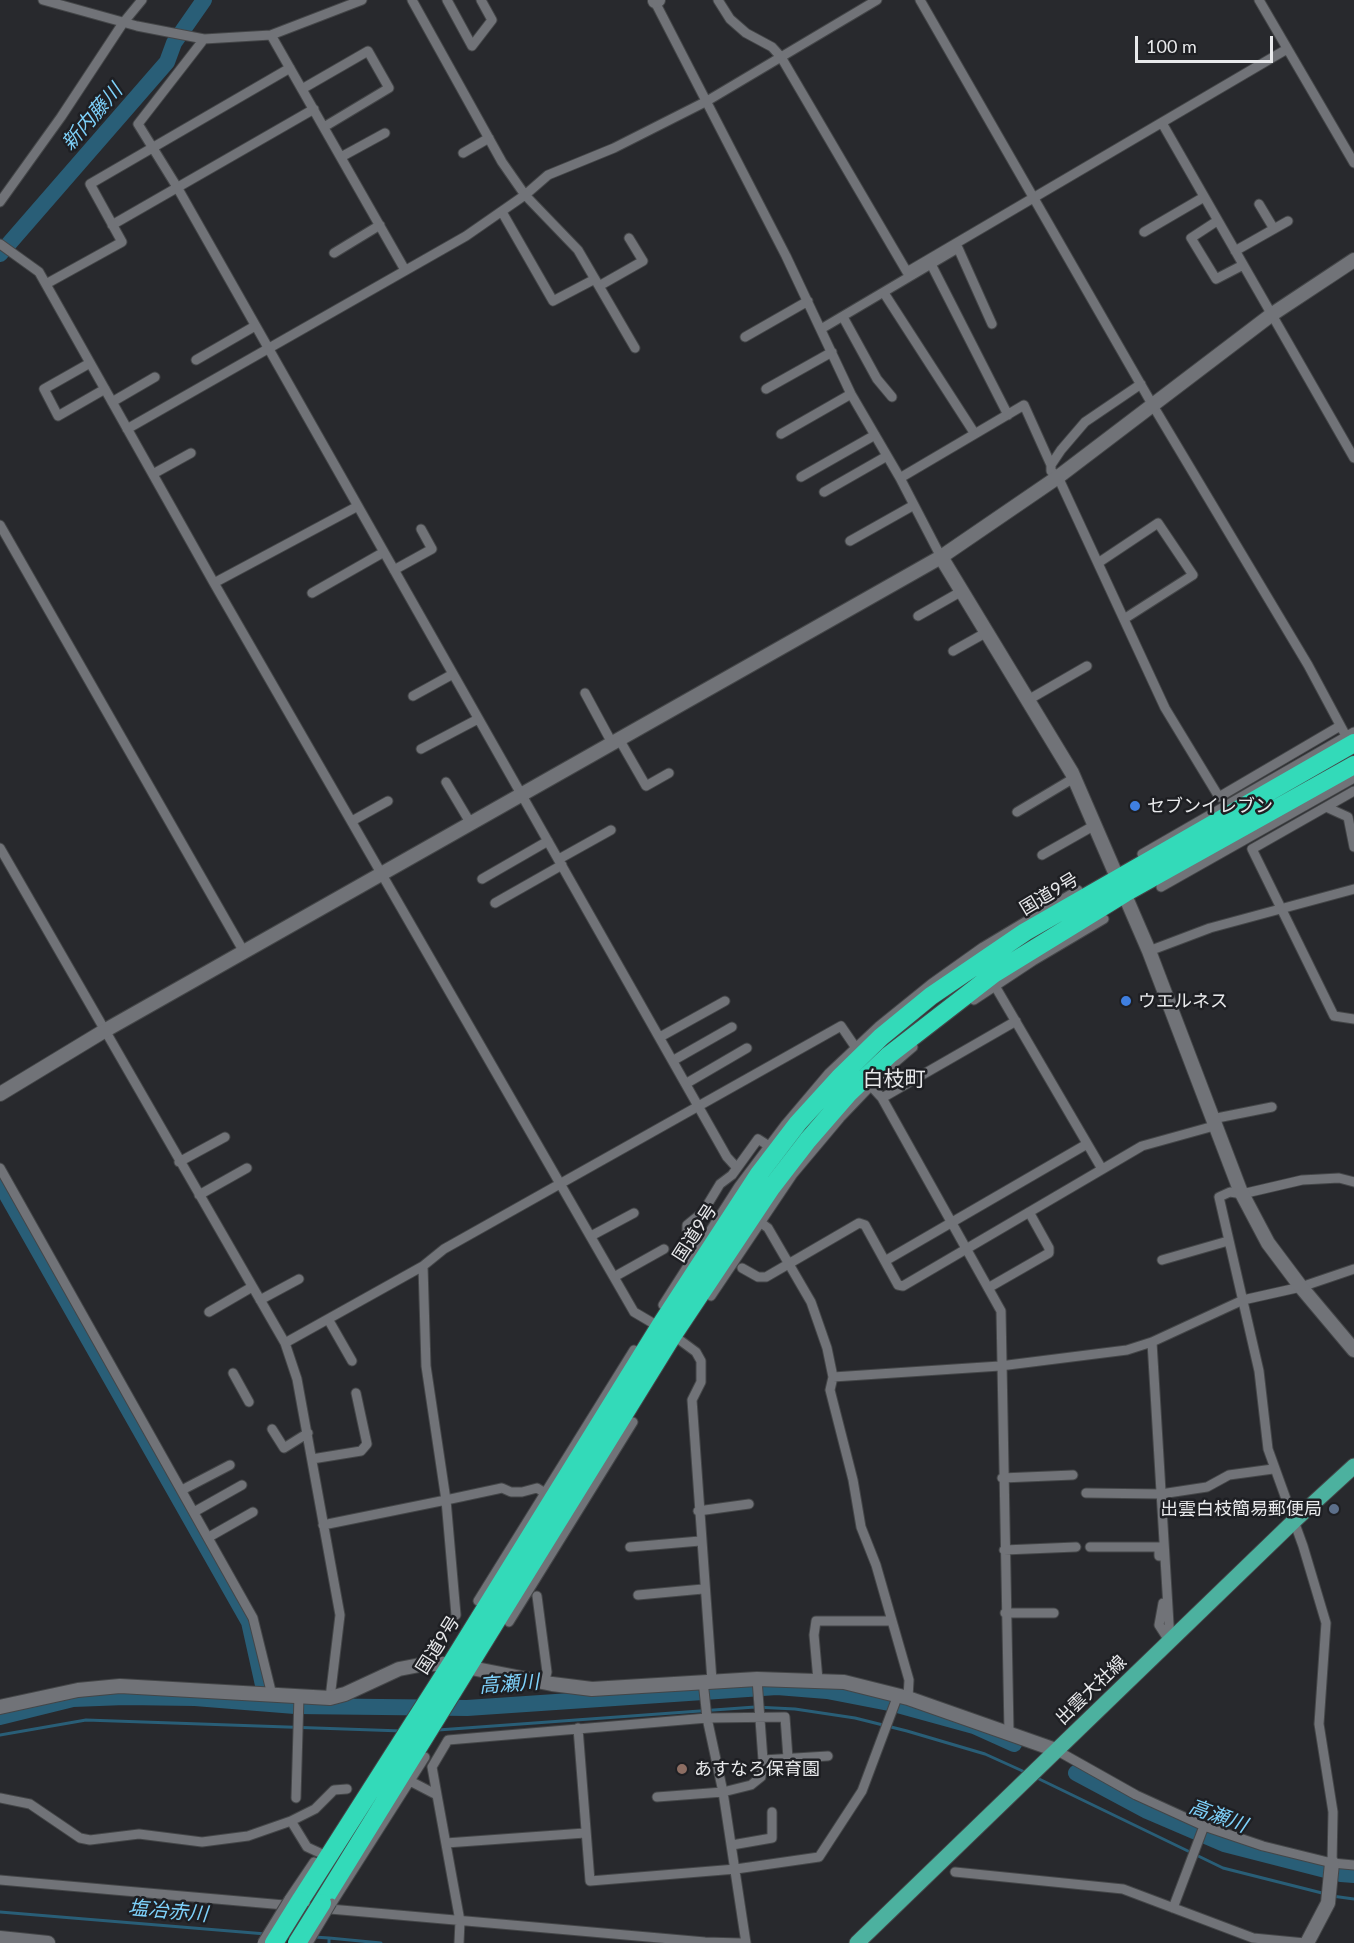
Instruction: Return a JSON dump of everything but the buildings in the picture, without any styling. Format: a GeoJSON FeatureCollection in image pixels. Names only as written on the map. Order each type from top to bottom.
{"type":"FeatureCollection","features":[{"type":"Feature","properties":{"kind":"highway","name":"国道9号"},"geometry":{"type":"LineString","coordinates":[[521,1567],[589,1432],[666,1331],[736,1249],[848,1094],[919,1029],[995,973],[1072,926],[1173,841],[1351,737]]}},
{"type":"Feature","properties":{"kind":"highway","name":"国道9号"},"geometry":{"type":"LineString","coordinates":[[297,1943],[327,1903],[414,1760],[447,1686],[521,1567],[628,1419],[666,1331],[679,1288],[798,1123],[881,1037],[1018,931],[1122,885],[1230,842],[1329,786],[1354,765]]}},
{"type":"Feature","properties":{"kind":"highway","name":"国道9号"},"geometry":{"type":"LineString","coordinates":[[274,1943],[295,1900],[380,1765],[414,1760]]}},
{"type":"Feature","properties":{"kind":"main road","name":"出雲大社線"},"geometry":{"type":"LineString","coordinates":[[857,1943],[1294,1521],[1354,1466]]}},
{"type":"Feature","properties":{"kind":"street"},"geometry":{"type":"LineString","coordinates":[[43,0],[123,23],[200,38],[271,34],[362,0]]}},
{"type":"Feature","properties":{"kind":"street"},"geometry":{"type":"LineString","coordinates":[[0,201],[62,117],[123,23],[142,0]]}},
{"type":"Feature","properties":{"kind":"street"},"geometry":{"type":"LineString","coordinates":[[412,0],[489,138],[525,195],[578,250],[635,348]]}},
{"type":"Feature","properties":{"kind":"street"},"geometry":{"type":"LineString","coordinates":[[447,0],[472,46],[492,20],[481,0]]}},
{"type":"Feature","properties":{"kind":"street"},"geometry":{"type":"LineString","coordinates":[[656,0],[808,302],[851,394],[900,478],[941,557],[1074,778],[1149,951],[1242,1194],[1268,1243],[1300,1287],[1354,1350]]}},
{"type":"Feature","properties":{"kind":"street"},"geometry":{"type":"LineString","coordinates":[[718,0],[730,19],[746,33],[772,47],[781,57],[907,272],[954,247],[1035,196],[1287,49]]}},
{"type":"Feature","properties":{"kind":"street"},"geometry":{"type":"LineString","coordinates":[[127,429],[502,212],[548,175],[614,148],[707,101],[877,0]]}},
{"type":"Feature","properties":{"kind":"street"},"geometry":{"type":"LineString","coordinates":[[920,0],[1035,196],[1152,404],[1302,655],[1340,726],[1351,737]]}},
{"type":"Feature","properties":{"kind":"street"},"geometry":{"type":"LineString","coordinates":[[1259,0],[1354,164]]}},
{"type":"Feature","properties":{"kind":"street"},"geometry":{"type":"LineString","coordinates":[[271,34],[405,270]]}},
{"type":"Feature","properties":{"kind":"street"},"geometry":{"type":"LineString","coordinates":[[200,38],[138,124],[177,187],[521,796],[561,862],[728,1157],[737,1168]]}},
{"type":"Feature","properties":{"kind":"street"},"geometry":{"type":"LineString","coordinates":[[302,89],[368,51],[389,88],[324,127]]}},
{"type":"Feature","properties":{"kind":"street"},"geometry":{"type":"LineString","coordinates":[[46,284],[122,242],[90,184],[290,68]]}},
{"type":"Feature","properties":{"kind":"street"},"geometry":{"type":"LineString","coordinates":[[112,225],[314,109]]}},
{"type":"Feature","properties":{"kind":"street"},"geometry":{"type":"LineString","coordinates":[[1162,123],[1354,458]]}},
{"type":"Feature","properties":{"kind":"street"},"geometry":{"type":"LineString","coordinates":[[341,157],[385,133]]}},
{"type":"Feature","properties":{"kind":"street"},"geometry":{"type":"LineString","coordinates":[[463,153],[489,138]]}},
{"type":"Feature","properties":{"kind":"street"},"geometry":{"type":"LineString","coordinates":[[1144,232],[1204,197]]}},
{"type":"Feature","properties":{"kind":"street"},"geometry":{"type":"LineString","coordinates":[[1259,204],[1274,229]]}},
{"type":"Feature","properties":{"kind":"street"},"geometry":{"type":"LineString","coordinates":[[502,212],[553,301],[643,261],[629,238]]}},
{"type":"Feature","properties":{"kind":"street"},"geometry":{"type":"LineString","coordinates":[[1218,221],[1191,238],[1216,279],[1243,265]]}},
{"type":"Feature","properties":{"kind":"street"},"geometry":{"type":"LineString","coordinates":[[1235,251],[1288,222]]}},
{"type":"Feature","properties":{"kind":"street"},"geometry":{"type":"LineString","coordinates":[[334,253],[380,225]]}},
{"type":"Feature","properties":{"kind":"street"},"geometry":{"type":"LineString","coordinates":[[0,244],[39,272],[214,583],[634,1312],[696,1352],[702,1361],[701,1382],[692,1400],[703,1589],[707,1718],[723,1792],[746,1943]]}},
{"type":"Feature","properties":{"kind":"street"},"geometry":{"type":"LineString","coordinates":[[821,329],[932,266],[954,247]]}},
{"type":"Feature","properties":{"kind":"street"},"geometry":{"type":"LineString","coordinates":[[954,247],[958,248],[992,324]]}},
{"type":"Feature","properties":{"kind":"street"},"geometry":{"type":"LineString","coordinates":[[0,1094],[104,1031],[941,557],[1054,471],[1152,404],[1271,315],[1354,260]]}},
{"type":"Feature","properties":{"kind":"street"},"geometry":{"type":"LineString","coordinates":[[932,266],[1008,415]]}},
{"type":"Feature","properties":{"kind":"street"},"geometry":{"type":"LineString","coordinates":[[884,293],[975,434]]}},
{"type":"Feature","properties":{"kind":"street"},"geometry":{"type":"LineString","coordinates":[[745,337],[808,302]]}},
{"type":"Feature","properties":{"kind":"street"},"geometry":{"type":"LineString","coordinates":[[843,317],[877,379],[892,397]]}},
{"type":"Feature","properties":{"kind":"street"},"geometry":{"type":"LineString","coordinates":[[196,360],[255,326]]}},
{"type":"Feature","properties":{"kind":"street"},"geometry":{"type":"LineString","coordinates":[[766,389],[832,352]]}},
{"type":"Feature","properties":{"kind":"street"},"geometry":{"type":"LineString","coordinates":[[90,363],[44,389],[57,416],[105,389]]}},
{"type":"Feature","properties":{"kind":"street"},"geometry":{"type":"LineString","coordinates":[[112,402],[155,377]]}},
{"type":"Feature","properties":{"kind":"street"},"geometry":{"type":"LineString","coordinates":[[1054,471],[1085,422],[1141,384]]}},
{"type":"Feature","properties":{"kind":"street"},"geometry":{"type":"LineString","coordinates":[[781,434],[851,394]]}},
{"type":"Feature","properties":{"kind":"street"},"geometry":{"type":"LineString","coordinates":[[900,478],[1024,405],[1165,708],[1219,797],[1340,726]]}},
{"type":"Feature","properties":{"kind":"street"},"geometry":{"type":"LineString","coordinates":[[801,477],[875,435]]}},
{"type":"Feature","properties":{"kind":"street"},"geometry":{"type":"LineString","coordinates":[[153,474],[191,453]]}},
{"type":"Feature","properties":{"kind":"street"},"geometry":{"type":"LineString","coordinates":[[824,492],[887,456]]}},
{"type":"Feature","properties":{"kind":"street"},"geometry":{"type":"LineString","coordinates":[[850,541],[914,505]]}},
{"type":"Feature","properties":{"kind":"street"},"geometry":{"type":"LineString","coordinates":[[214,583],[358,506]]}},
{"type":"Feature","properties":{"kind":"street"},"geometry":{"type":"LineString","coordinates":[[1098,563],[1158,523],[1193,575],[1124,619]]}},
{"type":"Feature","properties":{"kind":"street"},"geometry":{"type":"LineString","coordinates":[[0,525],[244,952]]}},
{"type":"Feature","properties":{"kind":"street"},"geometry":{"type":"LineString","coordinates":[[394,570],[432,549],[421,529]]}},
{"type":"Feature","properties":{"kind":"street"},"geometry":{"type":"LineString","coordinates":[[312,593],[384,552]]}},
{"type":"Feature","properties":{"kind":"street"},"geometry":{"type":"LineString","coordinates":[[918,616],[962,591]]}},
{"type":"Feature","properties":{"kind":"street"},"geometry":{"type":"LineString","coordinates":[[953,651],[987,632]]}},
{"type":"Feature","properties":{"kind":"street"},"geometry":{"type":"LineString","coordinates":[[1028,700],[1087,666]]}},
{"type":"Feature","properties":{"kind":"street"},"geometry":{"type":"LineString","coordinates":[[413,696],[453,674]]}},
{"type":"Feature","properties":{"kind":"street"},"geometry":{"type":"LineString","coordinates":[[585,693],[646,786],[669,773]]}},
{"type":"Feature","properties":{"kind":"street"},"geometry":{"type":"LineString","coordinates":[[421,749],[478,719]]}},
{"type":"Feature","properties":{"kind":"street"},"geometry":{"type":"LineString","coordinates":[[1017,812],[1074,778]]}},
{"type":"Feature","properties":{"kind":"street"},"geometry":{"type":"LineString","coordinates":[[1329,786],[1354,778]]}},
{"type":"Feature","properties":{"kind":"street"},"geometry":{"type":"LineString","coordinates":[[446,782],[471,824]]}},
{"type":"Feature","properties":{"kind":"street"},"geometry":{"type":"LineString","coordinates":[[1354,791],[1252,849],[1334,1016],[1354,1019]]}},
{"type":"Feature","properties":{"kind":"street"},"geometry":{"type":"LineString","coordinates":[[352,821],[388,801]]}},
{"type":"Feature","properties":{"kind":"street"},"geometry":{"type":"LineString","coordinates":[[1326,807],[1348,818],[1354,847]]}},
{"type":"Feature","properties":{"kind":"street"},"geometry":{"type":"LineString","coordinates":[[1042,855],[1095,825]]}},
{"type":"Feature","properties":{"kind":"street"},"geometry":{"type":"LineString","coordinates":[[495,903],[612,830]]}},
{"type":"Feature","properties":{"kind":"street"},"geometry":{"type":"LineString","coordinates":[[482,879],[548,841]]}},
{"type":"Feature","properties":{"kind":"street"},"geometry":{"type":"LineString","coordinates":[[1142,854],[1173,841]]}},
{"type":"Feature","properties":{"kind":"street"},"geometry":{"type":"LineString","coordinates":[[1161,887],[1230,842]]}},
{"type":"Feature","properties":{"kind":"street"},"geometry":{"type":"LineString","coordinates":[[0,848],[285,1343],[297,1379],[308,1433],[340,1615],[330,1698]]}},
{"type":"Feature","properties":{"kind":"street"},"geometry":{"type":"LineString","coordinates":[[663,1305],[679,1288],[739,1186],[830,1073],[931,984],[1018,931],[1078,890]]}},
{"type":"Feature","properties":{"kind":"street"},"geometry":{"type":"LineString","coordinates":[[1149,951],[1210,928],[1354,890]]}},
{"type":"Feature","properties":{"kind":"street"},"geometry":{"type":"LineString","coordinates":[[711,1296],[736,1249],[760,1222],[794,1166],[871,1086],[912,1048],[995,986],[1104,920]]}},
{"type":"Feature","properties":{"kind":"street"},"geometry":{"type":"LineString","coordinates":[[1064,943],[1072,926]]}},
{"type":"Feature","properties":{"kind":"street"},"geometry":{"type":"LineString","coordinates":[[995,986],[1102,1169]]}},
{"type":"Feature","properties":{"kind":"street"},"geometry":{"type":"LineString","coordinates":[[660,1037],[725,1001]]}},
{"type":"Feature","properties":{"kind":"street"},"geometry":{"type":"LineString","coordinates":[[882,1098],[1016,1021]]}},
{"type":"Feature","properties":{"kind":"street"},"geometry":{"type":"LineString","coordinates":[[285,1343],[423,1266],[444,1249],[562,1185],[841,1026],[856,1048]]}},
{"type":"Feature","properties":{"kind":"street"},"geometry":{"type":"LineString","coordinates":[[674,1060],[732,1027]]}},
{"type":"Feature","properties":{"kind":"street"},"geometry":{"type":"LineString","coordinates":[[912,1048],[919,1029]]}},
{"type":"Feature","properties":{"kind":"street"},"geometry":{"type":"LineString","coordinates":[[687,1083],[747,1048]]}},
{"type":"Feature","properties":{"kind":"street"},"geometry":{"type":"LineString","coordinates":[[871,1086],[882,1098],[1001,1311],[1002,1478],[1009,1732]]}},
{"type":"Feature","properties":{"kind":"street"},"geometry":{"type":"LineString","coordinates":[[742,1268],[758,1277],[766,1277],[859,1223],[865,1225],[898,1285],[903,1286],[1142,1146],[1213,1122],[1272,1107]]}},
{"type":"Feature","properties":{"kind":"street"},"geometry":{"type":"LineString","coordinates":[[179,1162],[225,1137]]}},
{"type":"Feature","properties":{"kind":"street"},"geometry":{"type":"LineString","coordinates":[[691,1236],[687,1231],[687,1225],[703,1212],[720,1184],[737,1168],[758,1139],[769,1146]]}},
{"type":"Feature","properties":{"kind":"street"},"geometry":{"type":"LineString","coordinates":[[885,1261],[1087,1144]]}},
{"type":"Feature","properties":{"kind":"street"},"geometry":{"type":"LineString","coordinates":[[0,1168],[254,1618],[272,1695]]}},
{"type":"Feature","properties":{"kind":"street"},"geometry":{"type":"LineString","coordinates":[[199,1195],[247,1168]]}},
{"type":"Feature","properties":{"kind":"street"},"geometry":{"type":"LineString","coordinates":[[955,1872],[1123,1888],[1253,1938],[1306,1943],[1328,1903],[1332,1863],[1333,1812],[1319,1724],[1326,1623],[1294,1521],[1273,1469],[1268,1449],[1259,1371],[1219,1197],[1230,1192],[1242,1194],[1302,1180],[1339,1178],[1354,1182]]}},
{"type":"Feature","properties":{"kind":"street"},"geometry":{"type":"LineString","coordinates":[[988,1288],[1049,1253],[1049,1248],[1029,1212]]}},
{"type":"Feature","properties":{"kind":"street"},"geometry":{"type":"LineString","coordinates":[[591,1236],[634,1213]]}},
{"type":"Feature","properties":{"kind":"street"},"geometry":{"type":"LineString","coordinates":[[578,1728],[590,1881],[736,1869],[819,1857],[862,1791],[903,1697],[909,1680],[876,1565],[861,1527],[853,1480],[830,1390],[833,1377],[827,1348],[811,1302],[768,1228],[760,1222]]}},
{"type":"Feature","properties":{"kind":"street"},"geometry":{"type":"LineString","coordinates":[[1162,1260],[1228,1241]]}},
{"type":"Feature","properties":{"kind":"street"},"geometry":{"type":"LineString","coordinates":[[614,1277],[664,1249]]}},
{"type":"Feature","properties":{"kind":"street"},"geometry":{"type":"LineString","coordinates":[[423,1266],[426,1366],[446,1500],[456,1615]]}},
{"type":"Feature","properties":{"kind":"street"},"geometry":{"type":"LineString","coordinates":[[833,1377],[1000,1366],[1127,1350],[1152,1342],[1243,1300],[1300,1287],[1354,1269]]}},
{"type":"Feature","properties":{"kind":"street"},"geometry":{"type":"LineString","coordinates":[[260,1300],[299,1279]]}},
{"type":"Feature","properties":{"kind":"street"},"geometry":{"type":"LineString","coordinates":[[209,1312],[252,1287]]}},
{"type":"Feature","properties":{"kind":"street"},"geometry":{"type":"LineString","coordinates":[[328,1319],[352,1361]]}},
{"type":"Feature","properties":{"kind":"street"},"geometry":{"type":"LineString","coordinates":[[1152,1342],[1170,1641]]}},
{"type":"Feature","properties":{"kind":"street"},"geometry":{"type":"LineString","coordinates":[[478,1601],[545,1493],[589,1432],[634,1350]]}},
{"type":"Feature","properties":{"kind":"street"},"geometry":{"type":"LineString","coordinates":[[233,1373],[249,1402]]}},
{"type":"Feature","properties":{"kind":"street"},"geometry":{"type":"LineString","coordinates":[[312,1459],[361,1451],[367,1444],[356,1393]]}},
{"type":"Feature","properties":{"kind":"street"},"geometry":{"type":"LineString","coordinates":[[509,1622],[624,1436],[628,1419]]}},
{"type":"Feature","properties":{"kind":"street"},"geometry":{"type":"LineString","coordinates":[[272,1429],[284,1448],[308,1433]]}},
{"type":"Feature","properties":{"kind":"street"},"geometry":{"type":"LineString","coordinates":[[182,1490],[230,1465]]}},
{"type":"Feature","properties":{"kind":"street"},"geometry":{"type":"LineString","coordinates":[[1086,1493],[1161,1494],[1207,1487],[1229,1475],[1273,1469]]}},
{"type":"Feature","properties":{"kind":"street"},"geometry":{"type":"LineString","coordinates":[[1002,1478],[1073,1475]]}},
{"type":"Feature","properties":{"kind":"street"},"geometry":{"type":"LineString","coordinates":[[194,1512],[242,1485]]}},
{"type":"Feature","properties":{"kind":"street"},"geometry":{"type":"LineString","coordinates":[[323,1525],[502,1488],[522,1492],[537,1488],[545,1493]]}},
{"type":"Feature","properties":{"kind":"street"},"geometry":{"type":"LineString","coordinates":[[698,1511],[748,1504]]}},
{"type":"Feature","properties":{"kind":"street"},"geometry":{"type":"LineString","coordinates":[[208,1537],[253,1512]]}},
{"type":"Feature","properties":{"kind":"street"},"geometry":{"type":"LineString","coordinates":[[630,1547],[700,1541]]}},
{"type":"Feature","properties":{"kind":"street"},"geometry":{"type":"LineString","coordinates":[[514,1544],[521,1567],[548,1559]]}},
{"type":"Feature","properties":{"kind":"street"},"geometry":{"type":"LineString","coordinates":[[1004,1550],[1076,1547]]}},
{"type":"Feature","properties":{"kind":"street"},"geometry":{"type":"LineString","coordinates":[[1090,1547],[1159,1547],[1163,1610],[1159,1625],[1170,1641]]}},
{"type":"Feature","properties":{"kind":"street"},"geometry":{"type":"LineString","coordinates":[[638,1595],[703,1589]]}},
{"type":"Feature","properties":{"kind":"street"},"geometry":{"type":"LineString","coordinates":[[537,1596],[547,1672],[544,1683]]}},
{"type":"Feature","properties":{"kind":"street"},"geometry":{"type":"LineString","coordinates":[[1005,1613],[1054,1613]]}},
{"type":"Feature","properties":{"kind":"street"},"geometry":{"type":"LineString","coordinates":[[818,1680],[814,1635],[816,1621],[892,1621]]}},
{"type":"Feature","properties":{"kind":"street"},"geometry":{"type":"LineString","coordinates":[[0,1707],[78,1690],[120,1686],[330,1698],[345,1694],[399,1669],[425,1664],[459,1666],[544,1683],[592,1689],[757,1679],[844,1682],[903,1697],[1056,1750],[1136,1795],[1204,1826],[1263,1846],[1332,1863],[1354,1865]]}},
{"type":"Feature","properties":{"kind":"street"},"geometry":{"type":"LineString","coordinates":[[657,1797],[723,1792],[751,1785],[761,1777],[763,1760],[757,1679]]}},
{"type":"Feature","properties":{"kind":"street"},"geometry":{"type":"LineString","coordinates":[[296,1798],[299,1696]]}},
{"type":"Feature","properties":{"kind":"street"},"geometry":{"type":"LineString","coordinates":[[459,1943],[460,1921],[432,1767],[448,1740],[707,1718],[785,1717],[788,1758]]}},
{"type":"Feature","properties":{"kind":"street"},"geometry":{"type":"LineString","coordinates":[[763,1760],[828,1756]]}},
{"type":"Feature","properties":{"kind":"street"},"geometry":{"type":"LineString","coordinates":[[414,1760],[437,1795]]}},
{"type":"Feature","properties":{"kind":"street"},"geometry":{"type":"LineString","coordinates":[[262,1943],[295,1900],[320,1853],[380,1765]]}},
{"type":"Feature","properties":{"kind":"street"},"geometry":{"type":"LineString","coordinates":[[0,1798],[30,1804],[64,1830],[90,1840],[139,1834],[202,1842],[248,1836],[291,1821],[315,1809],[334,1790],[347,1789]]}},
{"type":"Feature","properties":{"kind":"street"},"geometry":{"type":"LineString","coordinates":[[732,1845],[772,1838],[772,1812]]}},
{"type":"Feature","properties":{"kind":"street"},"geometry":{"type":"LineString","coordinates":[[291,1821],[307,1847],[320,1853]]}},
{"type":"Feature","properties":{"kind":"street"},"geometry":{"type":"LineString","coordinates":[[1173,1908],[1204,1826]]}},
{"type":"Feature","properties":{"kind":"street"},"geometry":{"type":"LineString","coordinates":[[446,1843],[585,1833]]}},
{"type":"Feature","properties":{"kind":"street"},"geometry":{"type":"LineString","coordinates":[[0,1881],[741,1943]]}},
{"type":"Feature","properties":{"kind":"street"},"geometry":{"type":"LineString","coordinates":[[308,1943],[327,1903]]}},
{"type":"Feature","properties":{"kind":"street"},"geometry":{"type":"LineString","coordinates":[[0,1938],[21,1942],[48,1943]]}},
{"type":"Feature","properties":{"kind":"waterway","name":"新内藤川"},"geometry":{"type":"LineString","coordinates":[[0,254],[167,62],[174,43],[204,0]]}},
{"type":"Feature","properties":{"kind":"waterway"},"geometry":{"type":"LineString","coordinates":[[0,1183],[249,1622],[267,1703]]}},
{"type":"Feature","properties":{"kind":"waterway","name":"高瀬川"},"geometry":{"type":"LineString","coordinates":[[0,1717],[73,1699],[195,1698],[295,1706],[467,1708],[777,1687],[827,1691],[894,1704],[974,1726],[1014,1744]]}},
{"type":"Feature","properties":{"kind":"waterway"},"geometry":{"type":"LineString","coordinates":[[438,1730],[755,1707],[795,1709],[855,1718],[907,1731],[985,1754],[1027,1773]]}},
{"type":"Feature","properties":{"kind":"waterway"},"geometry":{"type":"LineString","coordinates":[[0,1735],[86,1720],[402,1731]]}},
{"type":"Feature","properties":{"kind":"waterway","name":"高瀬川"},"geometry":{"type":"LineString","coordinates":[[1076,1773],[1147,1811],[1224,1844],[1341,1874],[1354,1875]]}},
{"type":"Feature","properties":{"kind":"waterway"},"geometry":{"type":"LineString","coordinates":[[1035,1777],[1223,1868],[1326,1894]]}},
{"type":"Feature","properties":{"kind":"waterway"},"geometry":{"type":"LineString","coordinates":[[1332,1896],[1354,1899]]}},
{"type":"Feature","properties":{"kind":"waterway","name":"塩冶赤川"},"geometry":{"type":"LineString","coordinates":[[0,1912],[266,1934]]}},
{"type":"Feature","properties":{"kind":"waterway","name":"塩冶赤川"},"geometry":{"type":"LineString","coordinates":[[314,1937],[329,1938],[329,1943]]}},
{"type":"Feature","properties":{"kind":"waterway"},"geometry":{"type":"LineString","coordinates":[[329,1938],[381,1943]]}},
{"type":"Feature","properties":{"kind":"place","name":"セブンイレブン"},"geometry":{"type":"Point","coordinates":[1135,806]}},
{"type":"Feature","properties":{"kind":"place","name":"ウエルネス"},"geometry":{"type":"Point","coordinates":[1126,1001]}},
{"type":"Feature","properties":{"kind":"place","name":"出雲白枝簡易郵便局"},"geometry":{"type":"Point","coordinates":[1334,1509]}},
{"type":"Feature","properties":{"kind":"place","name":"あすなろ保育園"},"geometry":{"type":"Point","coordinates":[682,1769]}},
{"type":"Feature","properties":{"kind":"district","name":"白枝町"},"geometry":{"type":"Point","coordinates":[894,1079]}}]}
